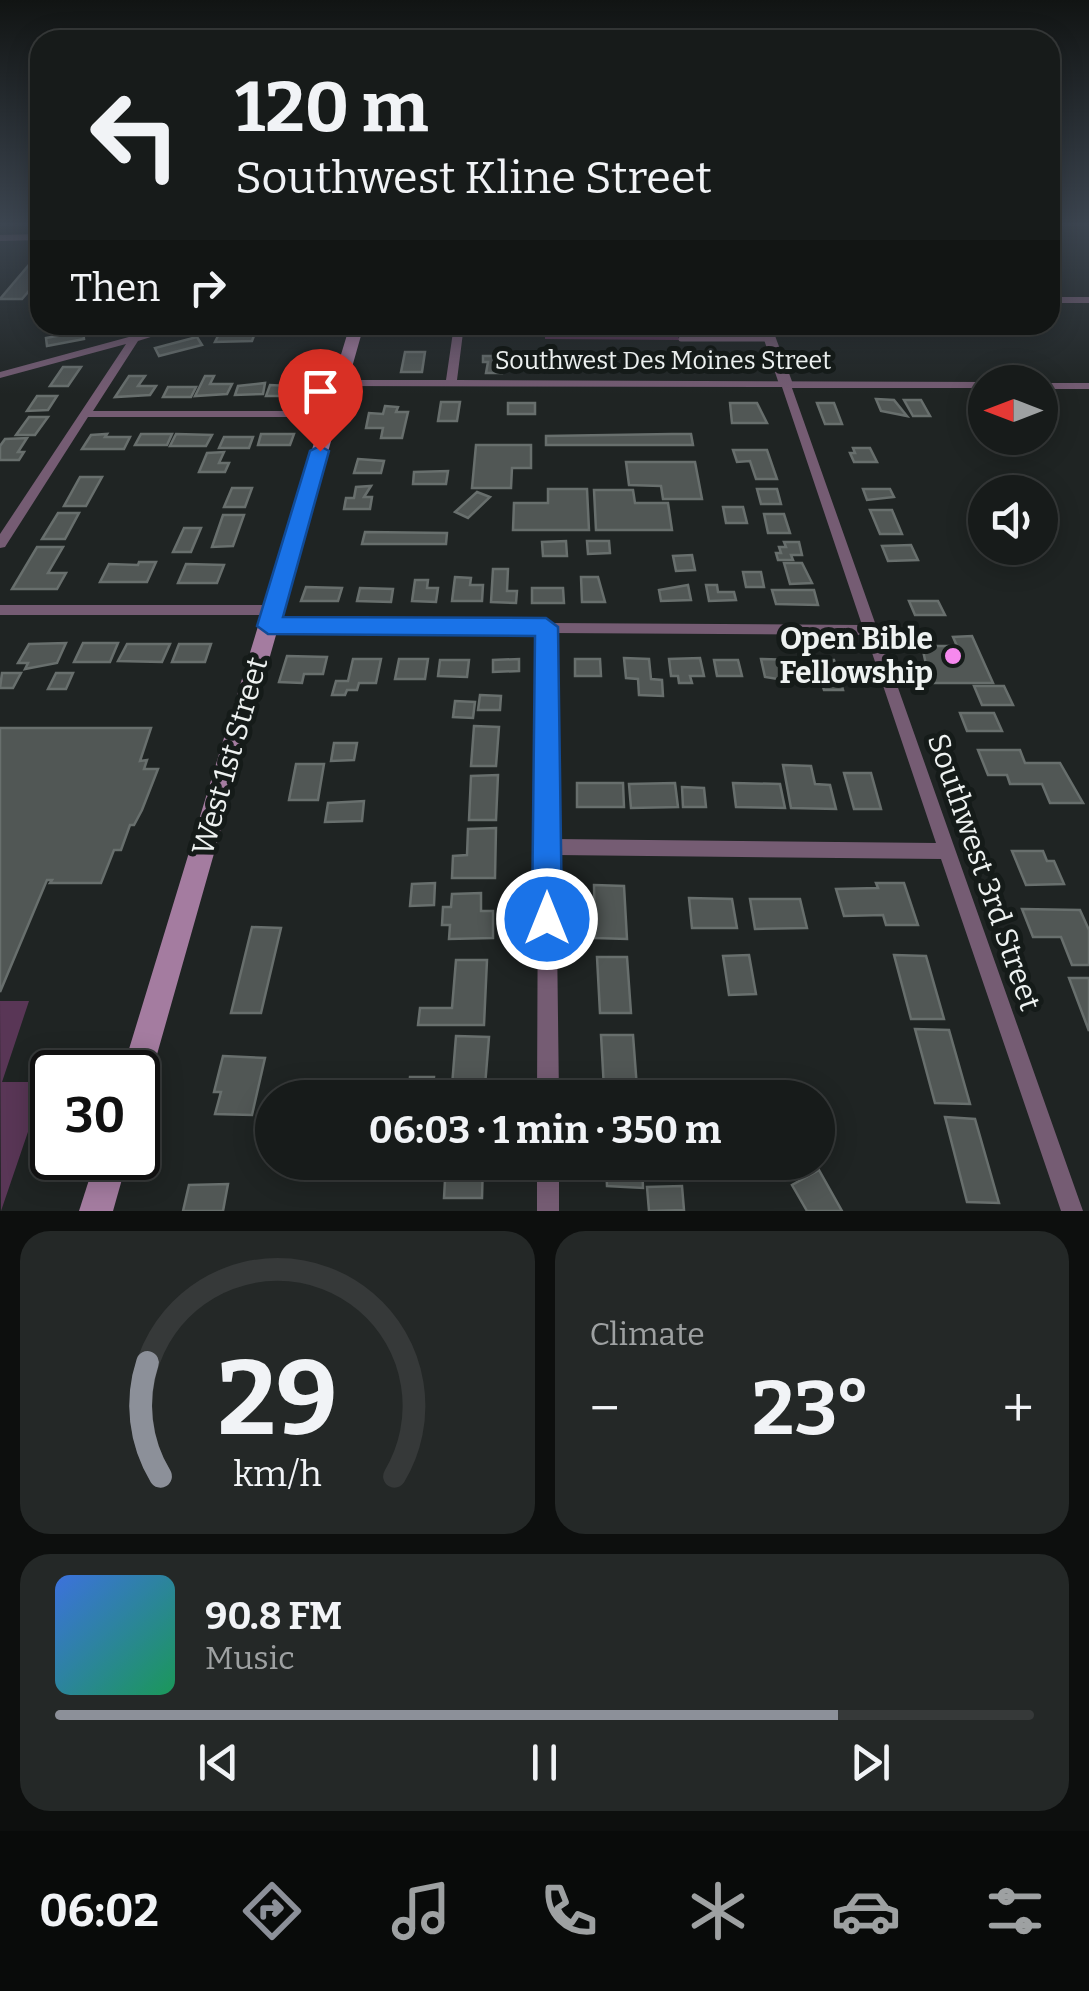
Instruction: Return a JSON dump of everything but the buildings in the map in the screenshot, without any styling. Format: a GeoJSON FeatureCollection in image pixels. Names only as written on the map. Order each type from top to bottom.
{"type":"FeatureCollection","features":[{"type":"Feature","properties":{"kind":"main road","name":"West 1st Street"},"geometry":{"type":"LineString","coordinates":[[143,1050],[354,335]]}},
{"type":"Feature","properties":{"kind":"main road"},"geometry":{"type":"LineString","coordinates":[[96,1211],[105,1180]]}},
{"type":"Feature","properties":{"kind":"street"},"geometry":{"type":"LineString","coordinates":[[1060,300],[1089,300]]}},
{"type":"Feature","properties":{"kind":"street"},"geometry":{"type":"LineString","coordinates":[[0,375],[146,335]]}},
{"type":"Feature","properties":{"kind":"street"},"geometry":{"type":"LineString","coordinates":[[451,383],[458,335]]}},
{"type":"Feature","properties":{"kind":"street","name":"Southwest 3rd Street"},"geometry":{"type":"LineString","coordinates":[[769,335],[1072,1211]]}},
{"type":"Feature","properties":{"kind":"street"},"geometry":{"type":"LineString","coordinates":[[0,544],[134,338]]}},
{"type":"Feature","properties":{"kind":"street","name":"Southwest Des Moines Street"},"geometry":{"type":"LineString","coordinates":[[340,383],[968,385]]}},
{"type":"Feature","properties":{"kind":"street"},"geometry":{"type":"LineString","coordinates":[[1058,386],[1089,386]]}},
{"type":"Feature","properties":{"kind":"street"},"geometry":{"type":"LineString","coordinates":[[84,414],[331,414]]}},
{"type":"Feature","properties":{"kind":"street"},"geometry":{"type":"LineString","coordinates":[[0,610],[546,627],[871,630]]}},
{"type":"Feature","properties":{"kind":"street"},"geometry":{"type":"LineString","coordinates":[[546,627],[548,1080]]}},
{"type":"Feature","properties":{"kind":"street"},"geometry":{"type":"LineString","coordinates":[[546,847],[947,851]]}},
{"type":"Feature","properties":{"kind":"street"},"geometry":{"type":"LineString","coordinates":[[548,1180],[548,1211]]}},
{"type":"Feature","properties":{"kind":"lane"},"geometry":{"type":"LineString","coordinates":[[681,339],[731,335]]}},
{"type":"Feature","properties":{"kind":"shaded area"},"geometry":{"type":"Polygon","coordinates":[[[545,335],[678,335],[679,340],[545,339],[545,335]]]}},
{"type":"Feature","properties":{"kind":"shaded area"},"geometry":{"type":"Polygon","coordinates":[[[0,1001],[29,1001],[2,1082],[30,1082],[30,1126],[1,1211],[0,1001]]]}},
{"type":"Feature","properties":{"kind":"place","name":"Open Bible Fellowship"},"geometry":{"type":"Point","coordinates":[953,656]}},
{"type":"Feature","properties":{"kind":"route"},"geometry":{"type":"LineString","coordinates":[[320,451],[268,626],[546,627],[547,919]]}}]}
